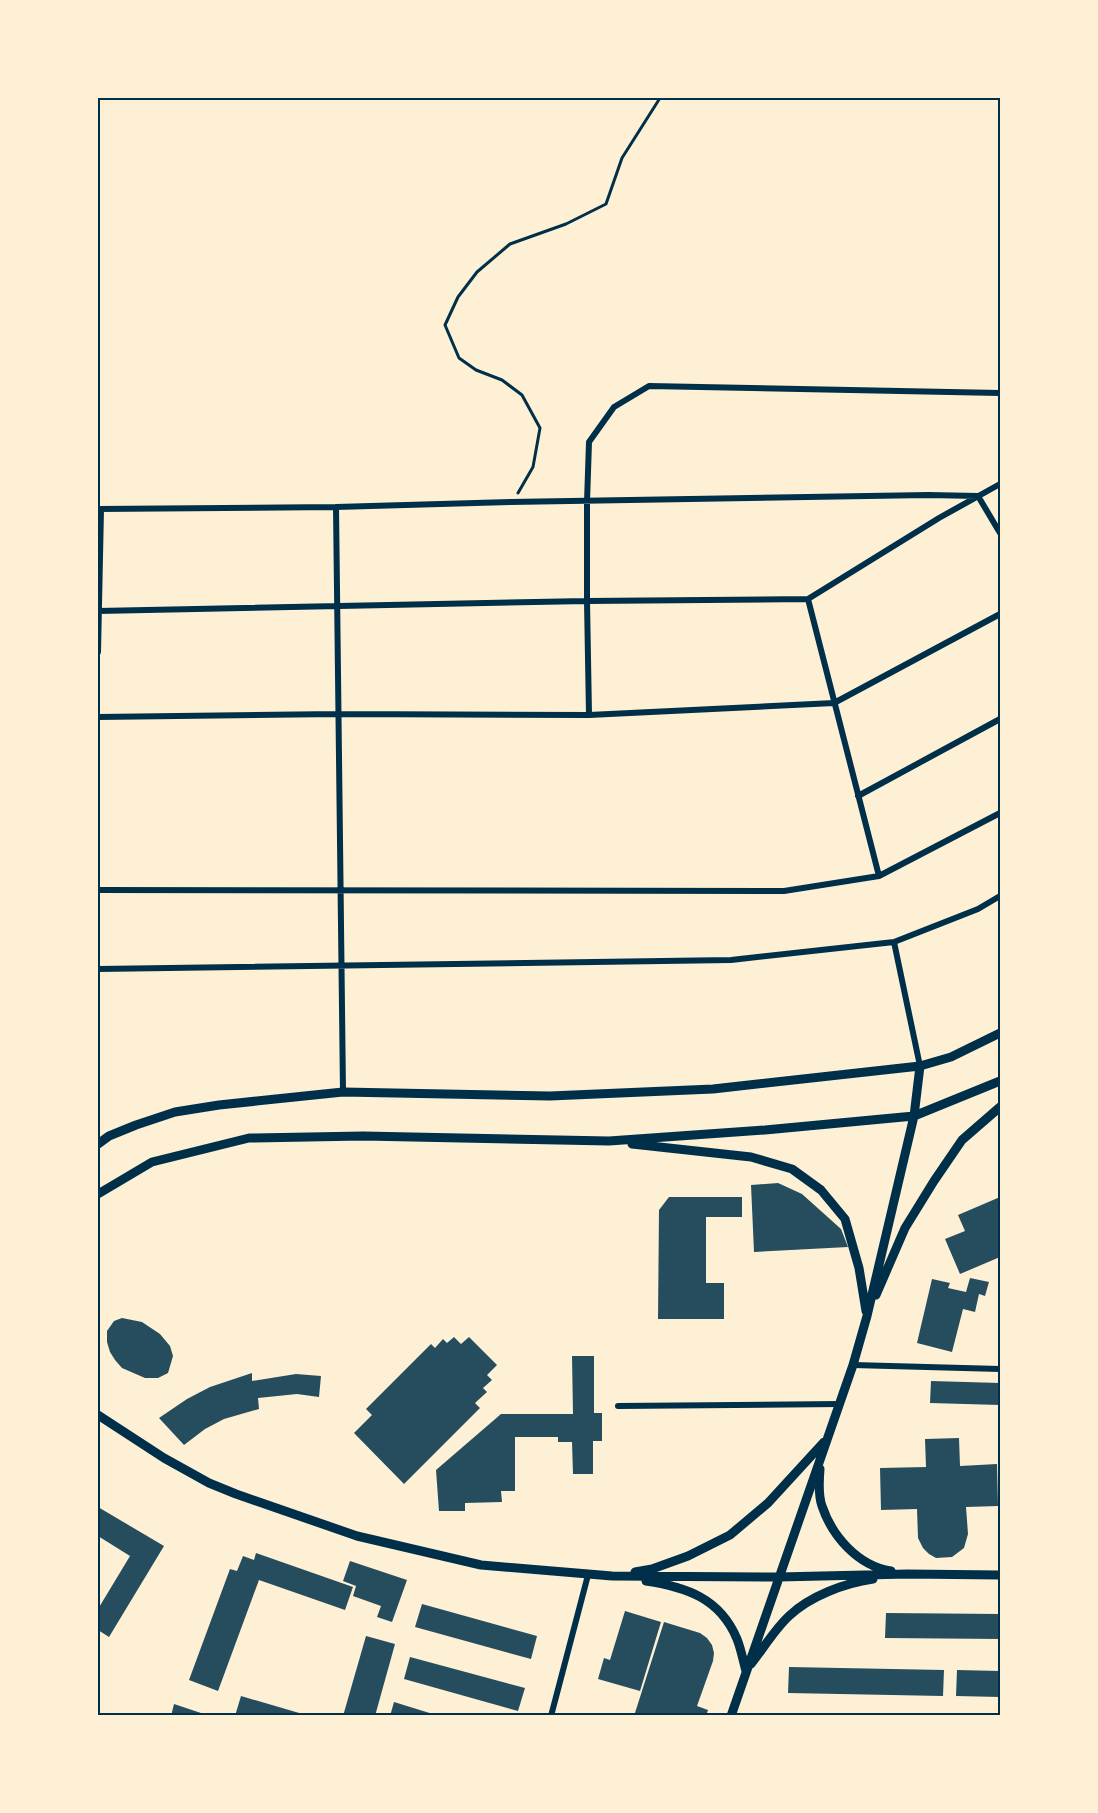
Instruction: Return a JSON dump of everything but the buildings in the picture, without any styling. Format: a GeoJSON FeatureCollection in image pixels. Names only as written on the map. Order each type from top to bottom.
{"type":"FeatureCollection","features":[{"type":"Feature","properties":{"kind":"street"},"geometry":{"type":"LineString","coordinates":[[589,715],[587,502],[589,442],[614,407],[649,386],[1000,393]]}},
{"type":"Feature","properties":{"kind":"street"},"geometry":{"type":"LineString","coordinates":[[98,611],[808,599],[1000,484]]}},
{"type":"Feature","properties":{"kind":"street"},"geometry":{"type":"LineString","coordinates":[[98,652],[99,509],[978,496]]}},
{"type":"Feature","properties":{"kind":"street"},"geometry":{"type":"LineString","coordinates":[[978,496],[1000,533]]}},
{"type":"Feature","properties":{"kind":"street"},"geometry":{"type":"LineString","coordinates":[[336,507],[343,1092]]}},
{"type":"Feature","properties":{"kind":"street"},"geometry":{"type":"LineString","coordinates":[[808,599],[879,876]]}},
{"type":"Feature","properties":{"kind":"street"},"geometry":{"type":"LineString","coordinates":[[98,717],[338,714],[589,715],[834,703],[1000,614]]}},
{"type":"Feature","properties":{"kind":"street"},"geometry":{"type":"LineString","coordinates":[[858,796],[1000,719]]}},
{"type":"Feature","properties":{"kind":"street"},"geometry":{"type":"LineString","coordinates":[[98,890],[784,891],[879,876],[1000,813]]}},
{"type":"Feature","properties":{"kind":"street"},"geometry":{"type":"LineString","coordinates":[[98,969],[731,960],[894,942],[978,909],[1000,896]]}},
{"type":"Feature","properties":{"kind":"street"},"geometry":{"type":"LineString","coordinates":[[730,1716],[854,1365],[914,1116],[920,1066],[894,942]]}},
{"type":"Feature","properties":{"kind":"street"},"geometry":{"type":"LineString","coordinates":[[98,1144],[109,1136],[175,1112],[219,1105],[343,1092],[550,1096],[713,1089],[920,1066],[951,1057],[1000,1033]]}},
{"type":"Feature","properties":{"kind":"street"},"geometry":{"type":"LineString","coordinates":[[609,1141],[914,1116],[1000,1081]]}},
{"type":"Feature","properties":{"kind":"street"},"geometry":{"type":"LineString","coordinates":[[867,1316],[905,1228],[934,1181],[962,1140],[1000,1107]]}},
{"type":"Feature","properties":{"kind":"street"},"geometry":{"type":"LineString","coordinates":[[98,1194],[152,1162],[249,1138],[363,1136],[609,1141],[751,1157],[792,1169],[821,1190],[846,1219],[859,1268],[867,1316]]}},
{"type":"Feature","properties":{"kind":"street"},"geometry":{"type":"LineString","coordinates":[[854,1365],[1000,1369]]}},
{"type":"Feature","properties":{"kind":"street"},"geometry":{"type":"LineString","coordinates":[[618,1406],[840,1404]]}},
{"type":"Feature","properties":{"kind":"street"},"geometry":{"type":"LineString","coordinates":[[98,1415],[164,1458],[209,1483],[357,1536],[481,1565],[612,1576],[1000,1575]]}},
{"type":"Feature","properties":{"kind":"street"},"geometry":{"type":"LineString","coordinates":[[828,1438],[820,1471],[819,1490],[821,1505],[839,1540],[869,1563],[884,1570],[908,1574]]}},
{"type":"Feature","properties":{"kind":"street"},"geometry":{"type":"LineString","coordinates":[[612,1576],[652,1569],[688,1556],[730,1535],[768,1503],[828,1438]]}},
{"type":"Feature","properties":{"kind":"street"},"geometry":{"type":"LineString","coordinates":[[746,1671],[788,1616],[809,1601],[859,1582],[908,1574]]}},
{"type":"Feature","properties":{"kind":"street"},"geometry":{"type":"LineString","coordinates":[[551,1716],[588,1575]]}},
{"type":"Feature","properties":{"kind":"street"},"geometry":{"type":"LineString","coordinates":[[612,1576],[672,1585],[694,1593],[712,1604],[724,1616],[737,1639],[746,1671]]}},
{"type":"Feature","properties":{"kind":"path"},"geometry":{"type":"LineString","coordinates":[[510,502],[519,492],[533,467],[540,428],[522,395],[502,380],[476,370],[459,358],[445,324],[458,297],[477,272],[510,244],[566,224],[606,204],[622,158],[660,98]]}}]}
